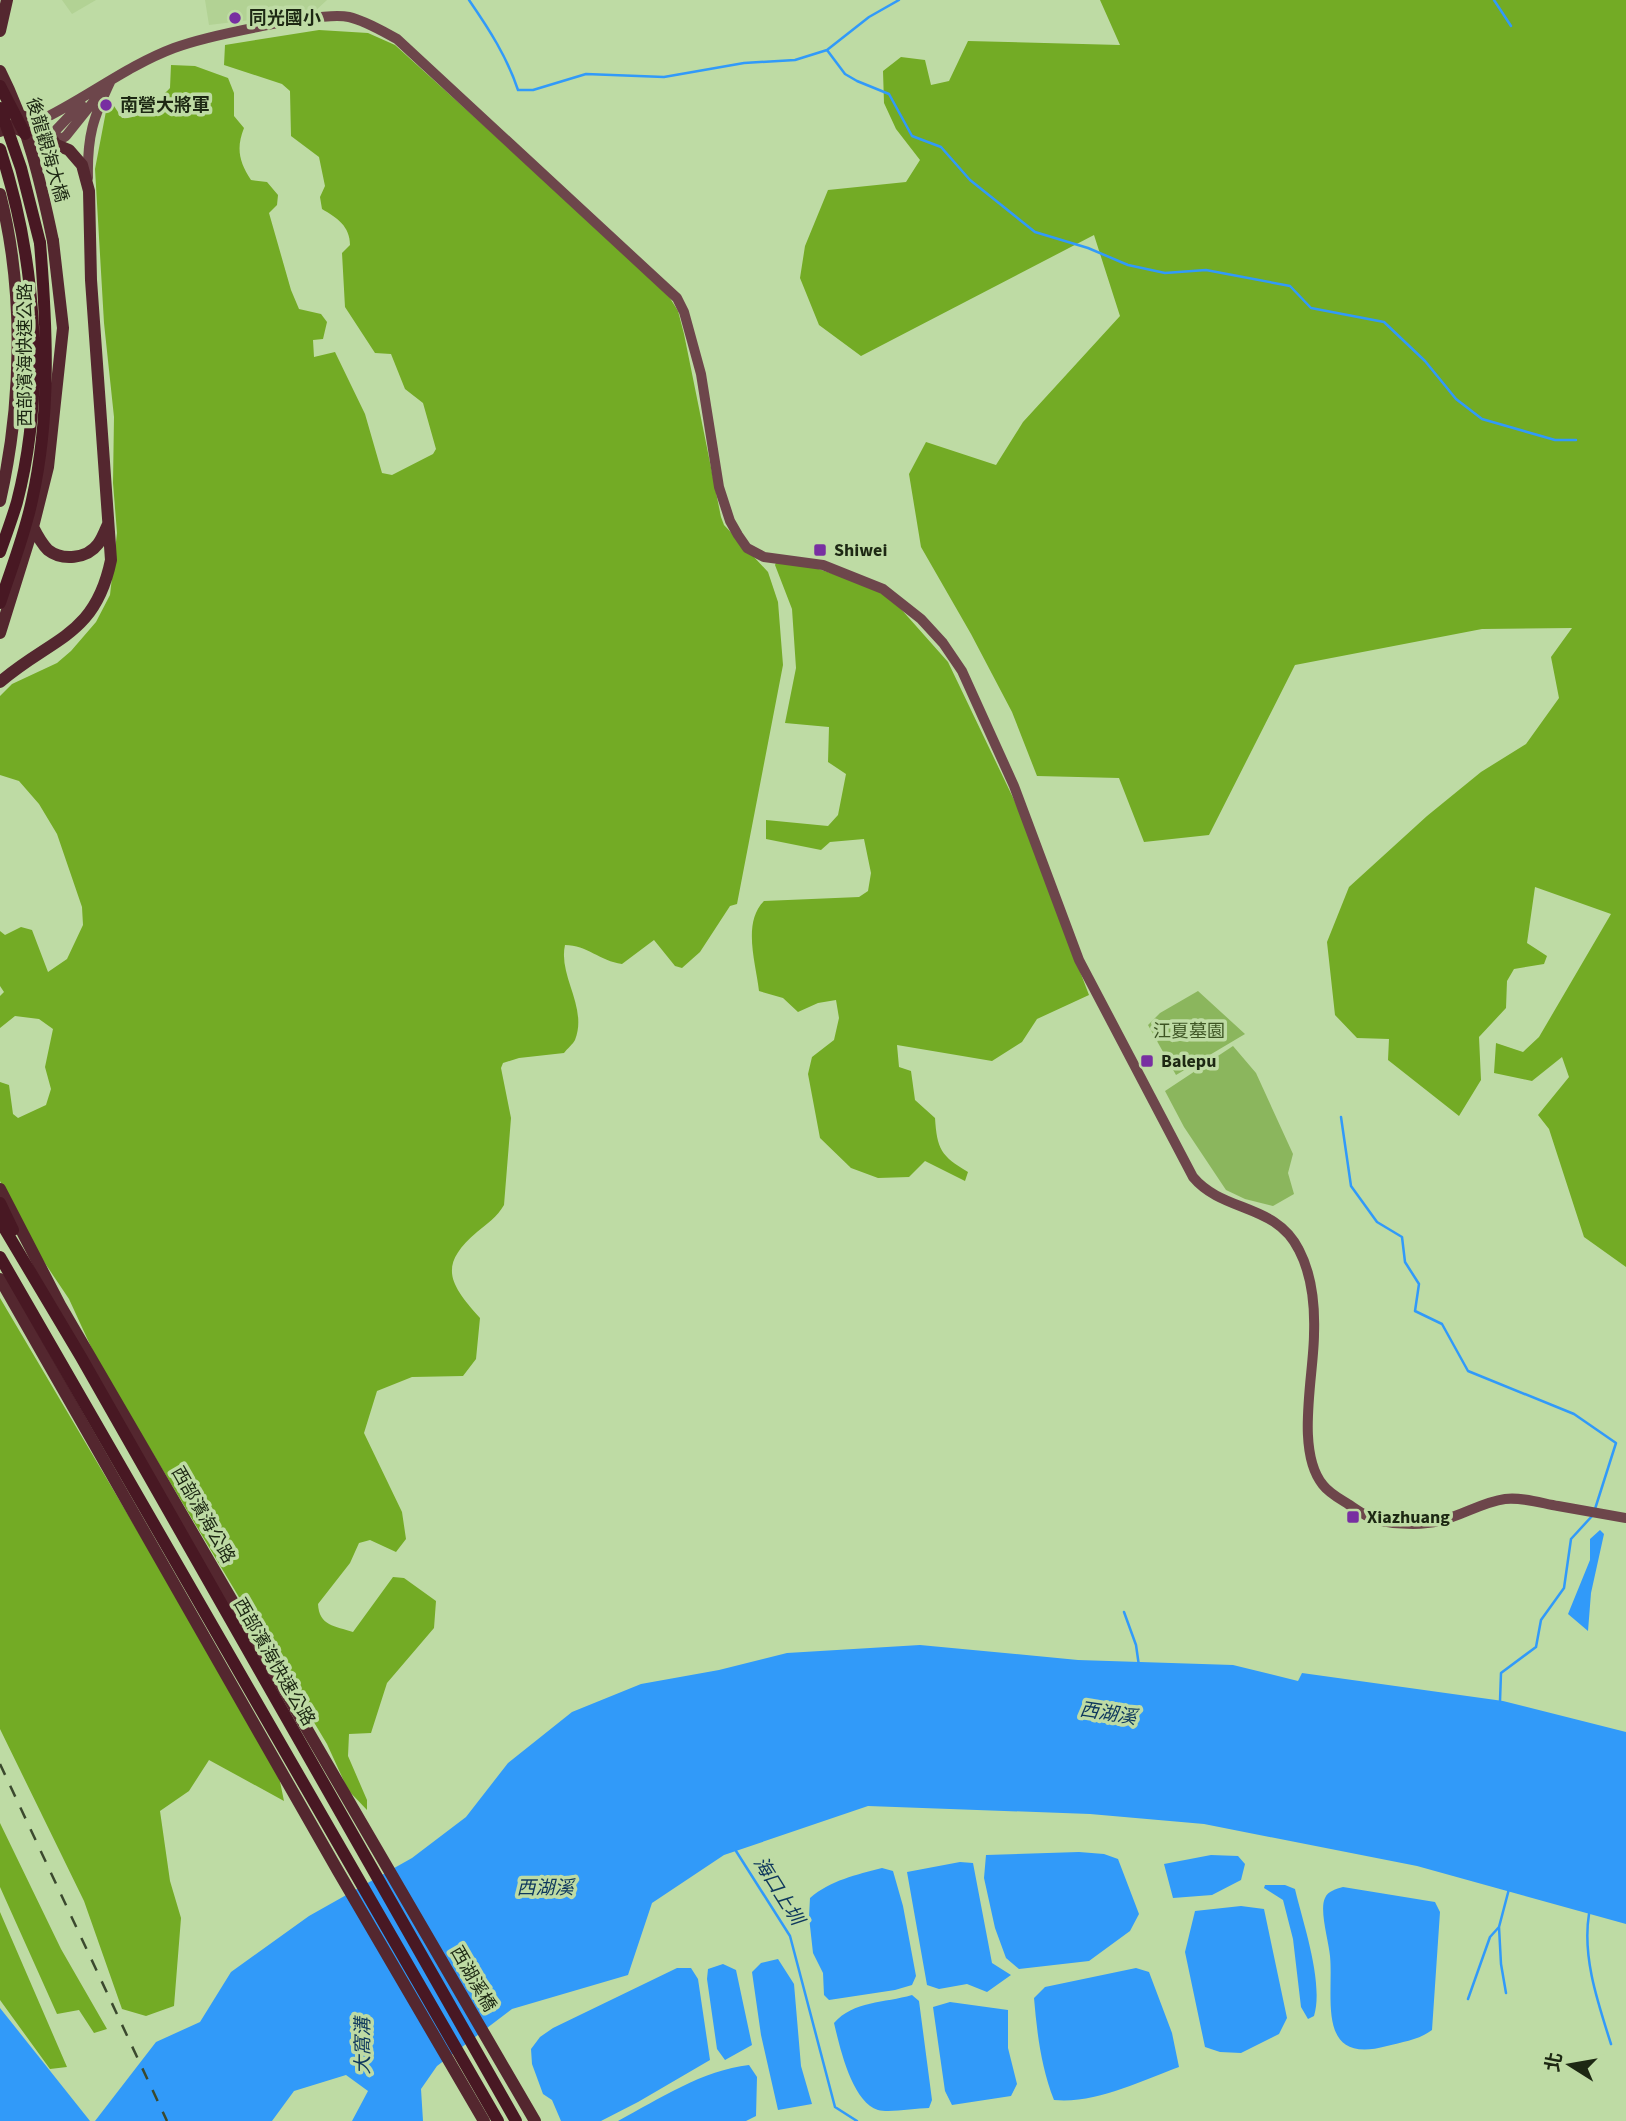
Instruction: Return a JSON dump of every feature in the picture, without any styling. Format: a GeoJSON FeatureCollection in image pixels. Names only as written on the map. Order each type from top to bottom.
{"type":"FeatureCollection","features":[{"type":"Feature","properties":{"kind":"highway"},"geometry":{"type":"LineString","coordinates":[[0,86],[25,134]]}},
{"type":"Feature","properties":{"kind":"highway","name":"西部濱海快速公路"},"geometry":{"type":"LineString","coordinates":[[0,109],[21,168],[40,243],[46,310],[43,438],[32,502],[0,603]]}},
{"type":"Feature","properties":{"kind":"highway","name":"西部濱海快速公路"},"geometry":{"type":"LineString","coordinates":[[0,149],[12,184],[25,249],[32,313],[33,396],[17,501],[0,552]]}},
{"type":"Feature","properties":{"kind":"highway"},"geometry":{"type":"LineString","coordinates":[[0,1203],[55,1315]]}},
{"type":"Feature","properties":{"kind":"highway","name":"西部濱海快速公路"},"geometry":{"type":"LineString","coordinates":[[0,1221],[516,2121]]}},
{"type":"Feature","properties":{"kind":"highway","name":"西部濱海快速公路"},"geometry":{"type":"LineString","coordinates":[[1,1260],[74,1381],[498,2121]]}},
{"type":"Feature","properties":{"kind":"main road"},"geometry":{"type":"LineString","coordinates":[[0,31],[7,0]]}},
{"type":"Feature","properties":{"kind":"main road"},"geometry":{"type":"LineString","coordinates":[[37,122],[175,48],[225,35],[347,16],[369,23],[397,39],[677,298],[684,312],[701,374],[719,487],[730,521],[747,548],[764,557],[823,565],[849,573],[883,589],[921,620],[943,643],[962,671],[1014,786],[1079,960],[1193,1177],[1204,1189],[1227,1201],[1265,1214],[1299,1248],[1313,1298],[1308,1442],[1322,1485],[1377,1520],[1437,1522],[1506,1499],[1626,1518]]}},
{"type":"Feature","properties":{"kind":"main road","name":"後龍觀海大橋"},"geometry":{"type":"LineString","coordinates":[[0,71],[12,94],[38,173],[53,241],[63,328],[48,467],[33,527]]}},
{"type":"Feature","properties":{"kind":"main road"},"geometry":{"type":"LineString","coordinates":[[55,142],[66,136],[111,80]]}},
{"type":"Feature","properties":{"kind":"main road"},"geometry":{"type":"LineString","coordinates":[[0,682],[35,654],[67,636],[89,615],[106,585],[111,560],[91,280],[88,148],[90,131],[111,80]]}},
{"type":"Feature","properties":{"kind":"main road"},"geometry":{"type":"LineString","coordinates":[[0,109],[37,122],[55,142]]}},
{"type":"Feature","properties":{"kind":"main road"},"geometry":{"type":"LineString","coordinates":[[3,125],[55,142],[69,150],[82,165],[89,191]]}},
{"type":"Feature","properties":{"kind":"main road"},"geometry":{"type":"LineString","coordinates":[[0,194],[13,259],[17,314],[16,394],[1,495]]}},
{"type":"Feature","properties":{"kind":"main road"},"geometry":{"type":"LineString","coordinates":[[33,527],[50,552],[76,557],[97,545],[109,521]]}},
{"type":"Feature","properties":{"kind":"main road"},"geometry":{"type":"LineString","coordinates":[[0,633],[33,527]]}},
{"type":"Feature","properties":{"kind":"main road","name":"西部濱海公路"},"geometry":{"type":"LineString","coordinates":[[0,1189],[60,1305],[380,1855]]}},
{"type":"Feature","properties":{"kind":"main road"},"geometry":{"type":"LineString","coordinates":[[0,1279],[484,2121]]}},
{"type":"Feature","properties":{"kind":"main road","name":"西湖溪橋"},"geometry":{"type":"LineString","coordinates":[[380,1855],[535,2121]]}},
{"type":"Feature","properties":{"kind":"shaded area"},"geometry":{"type":"Polygon","coordinates":[[[62,0],[96,0],[72,14],[62,0]]]}},
{"type":"Feature","properties":{"kind":"shaded area","name":"同光國小"},"geometry":{"type":"Polygon","coordinates":[[[205,0],[327,0],[314,12],[209,25],[205,0]]]}},
{"type":"Feature","properties":{"kind":"green space"},"geometry":{"type":"Polygon","coordinates":[[[1100,0],[1626,0],[1626,1267],[1584,1237],[1549,1129],[1538,1115],[1569,1077],[1562,1057],[1532,1081],[1494,1073],[1496,1043],[1523,1052],[1539,1037],[1611,914],[1535,887],[1527,943],[1547,956],[1544,964],[1514,969],[1507,981],[1506,1008],[1479,1037],[1481,1080],[1459,1116],[1388,1060],[1389,1039],[1357,1038],[1335,1015],[1327,942],[1349,887],[1427,816],[1481,772],[1526,744],[1559,698],[1551,657],[1572,628],[1482,629],[1295,665],[1209,835],[1144,842],[1119,778],[1037,776],[1012,712],[921,547],[909,474],[926,442],[996,465],[1023,422],[1120,316],[1094,235],[861,356],[819,325],[800,278],[805,246],[828,190],[906,182],[920,160],[896,129],[884,103],[883,71],[901,57],[925,60],[931,85],[949,81],[968,41],[1120,45],[1100,0]]]}},
{"type":"Feature","properties":{"kind":"green space"},"geometry":{"type":"Polygon","coordinates":[[[319,30],[368,33],[395,45],[665,290],[678,311],[684,334],[721,517],[724,525],[768,572],[778,602],[783,665],[737,904],[730,906],[700,952],[682,968],[675,966],[654,940],[622,964],[565,945],[565,968],[578,1016],[575,1040],[564,1053],[519,1058],[503,1063],[501,1068],[511,1118],[504,1205],[495,1217],[464,1244],[452,1265],[455,1285],[480,1318],[476,1359],[463,1376],[412,1377],[377,1391],[364,1433],[402,1512],[406,1539],[396,1552],[370,1540],[359,1543],[350,1563],[318,1604],[319,1611],[329,1624],[353,1632],[393,1577],[404,1578],[436,1601],[434,1628],[387,1683],[371,1733],[349,1734],[348,1756],[367,1800],[367,1810],[348,1790],[327,1744],[98,1362],[69,1299],[20,1226],[0,1181],[0,1082],[9,1085],[13,1114],[18,1118],[46,1105],[51,1089],[45,1067],[53,1029],[39,1019],[15,1016],[0,1028],[0,996],[4,992],[0,986],[0,931],[5,935],[21,927],[32,930],[48,972],[67,959],[83,925],[82,907],[57,834],[39,804],[19,781],[0,775],[0,696],[12,684],[57,663],[71,651],[96,622],[110,595],[117,533],[113,483],[114,417],[104,323],[95,169],[107,106],[112,103],[122,118],[142,113],[170,88],[171,65],[195,66],[228,78],[234,93],[234,116],[244,128],[240,155],[244,167],[251,180],[267,182],[278,195],[277,205],[269,213],[291,290],[299,309],[321,314],[327,322],[323,339],[313,340],[314,357],[335,352],[365,414],[382,473],[392,475],[433,454],[436,449],[423,403],[405,389],[391,354],[375,353],[345,307],[342,253],[350,245],[348,233],[342,223],[322,209],[320,197],[325,186],[319,157],[291,136],[290,91],[282,84],[224,65],[225,45],[319,30]]]}},
{"type":"Feature","properties":{"kind":"green space"},"geometry":{"type":"Polygon","coordinates":[[[779,556],[885,591],[948,662],[1017,806],[1089,995],[1037,1019],[1022,1042],[992,1061],[897,1045],[899,1067],[911,1071],[915,1100],[935,1118],[942,1151],[968,1172],[965,1181],[925,1161],[909,1177],[878,1178],[851,1168],[820,1138],[808,1074],[812,1057],[834,1040],[839,1018],[836,1000],[818,1003],[798,1012],[783,998],[759,991],[752,932],[757,910],[764,901],[859,897],[868,891],[871,873],[864,839],[830,842],[821,850],[766,839],[766,820],[828,826],[838,815],[846,774],[828,762],[829,727],[785,723],[796,668],[792,609],[775,565],[779,556]]]}},
{"type":"Feature","properties":{"kind":"green space","name":"江夏墓園"},"geometry":{"type":"Polygon","coordinates":[[[1198,991],[1245,1034],[1176,1075],[1148,1025],[1160,1013],[1198,991]]]}},
{"type":"Feature","properties":{"kind":"green space"},"geometry":{"type":"Polygon","coordinates":[[[1233,1046],[1256,1073],[1293,1154],[1288,1173],[1294,1194],[1273,1206],[1245,1199],[1226,1190],[1184,1127],[1165,1091],[1233,1046]]]}},
{"type":"Feature","properties":{"kind":"green space"},"geometry":{"type":"Polygon","coordinates":[[[0,1298],[277,1767],[284,1801],[209,1760],[189,1791],[160,1811],[170,1881],[181,1918],[174,2006],[146,2016],[122,2009],[84,1901],[0,1729],[0,1298]]]}},
{"type":"Feature","properties":{"kind":"green space"},"geometry":{"type":"Polygon","coordinates":[[[0,1823],[61,1949],[107,2029],[94,2033],[79,2010],[57,2014],[0,1887],[0,1823]]]}},
{"type":"Feature","properties":{"kind":"green space"},"geometry":{"type":"Polygon","coordinates":[[[0,1912],[67,2067],[50,2069],[0,2000],[0,1912]]]}},
{"type":"Feature","properties":{"kind":"water"},"geometry":{"type":"Polygon","coordinates":[[[1600,1530],[1604,1534],[1591,1593],[1588,1631],[1568,1614],[1590,1560],[1590,1539],[1600,1530]]]}},
{"type":"Feature","properties":{"kind":"water","name":"西湖溪"},"geometry":{"type":"Polygon","coordinates":[[[920,1645],[1078,1660],[1233,1665],[1298,1681],[1302,1673],[1503,1701],[1626,1732],[1626,1924],[1417,1866],[1204,1824],[1090,1814],[868,1806],[724,1855],[652,1903],[628,1975],[512,2009],[437,2066],[421,2089],[423,2121],[352,2121],[368,2091],[346,2075],[294,2091],[272,2121],[95,2121],[156,2042],[200,2022],[231,1972],[309,1916],[412,1858],[466,1817],[508,1763],[572,1712],[641,1684],[719,1670],[787,1653],[920,1645]]]}},
{"type":"Feature","properties":{"kind":"water"},"geometry":{"type":"Polygon","coordinates":[[[1079,1852],[1104,1854],[1118,1859],[1139,1914],[1130,1931],[1089,1961],[1019,1969],[1006,1958],[995,1928],[984,1878],[986,1855],[1079,1852]]]}},
{"type":"Feature","properties":{"kind":"water"},"geometry":{"type":"Polygon","coordinates":[[[1211,1855],[1238,1856],[1245,1864],[1241,1880],[1212,1895],[1173,1898],[1164,1864],[1211,1855]]]}},
{"type":"Feature","properties":{"kind":"water"},"geometry":{"type":"Polygon","coordinates":[[[960,1862],[973,1863],[992,1963],[1011,1975],[987,1992],[967,1984],[939,1989],[927,1985],[907,1872],[960,1862]]]}},
{"type":"Feature","properties":{"kind":"water"},"geometry":{"type":"Polygon","coordinates":[[[882,1868],[893,1871],[903,1906],[916,1976],[912,1985],[895,1990],[829,2000],[824,1995],[823,1973],[813,1953],[810,1898],[835,1882],[882,1868]]]}},
{"type":"Feature","properties":{"kind":"water"},"geometry":{"type":"Polygon","coordinates":[[[1265,1885],[1285,1885],[1295,1889],[1311,1953],[1316,1987],[1314,2016],[1308,2019],[1301,2007],[1293,1939],[1283,1900],[1264,1888],[1265,1885]]]}},
{"type":"Feature","properties":{"kind":"water"},"geometry":{"type":"Polygon","coordinates":[[[1343,1887],[1435,1902],[1440,1912],[1432,2030],[1427,2033],[1404,2042],[1364,2050],[1348,2046],[1338,2037],[1331,2008],[1330,1956],[1323,1903],[1332,1891],[1343,1887]]]}},
{"type":"Feature","properties":{"kind":"water"},"geometry":{"type":"Polygon","coordinates":[[[1241,1906],[1264,1909],[1287,2018],[1279,2034],[1241,2053],[1220,2052],[1205,2047],[1185,1952],[1195,1911],[1241,1906]]]}},
{"type":"Feature","properties":{"kind":"water"},"geometry":{"type":"Polygon","coordinates":[[[778,1959],[794,1984],[801,2066],[812,2104],[778,2110],[761,2035],[752,1972],[761,1963],[778,1959]]]}},
{"type":"Feature","properties":{"kind":"water"},"geometry":{"type":"Polygon","coordinates":[[[723,1964],[736,1970],[752,2045],[725,2060],[717,2049],[707,1979],[708,1969],[723,1964]]]}},
{"type":"Feature","properties":{"kind":"water"},"geometry":{"type":"Polygon","coordinates":[[[677,1968],[691,1968],[698,1979],[710,2060],[601,2121],[561,2121],[552,2100],[543,2094],[532,2064],[531,2049],[540,2037],[553,2028],[677,1968]]]}},
{"type":"Feature","properties":{"kind":"water"},"geometry":{"type":"Polygon","coordinates":[[[1136,1968],[1149,1972],[1172,2033],[1179,2067],[1102,2095],[1054,2100],[1040,2050],[1034,1998],[1045,1987],[1136,1968]]]}},
{"type":"Feature","properties":{"kind":"water"},"geometry":{"type":"Polygon","coordinates":[[[912,1995],[919,2001],[932,2100],[929,2108],[878,2110],[861,2097],[854,2086],[834,2023],[850,2010],[912,1995]]]}},
{"type":"Feature","properties":{"kind":"water"},"geometry":{"type":"Polygon","coordinates":[[[950,2002],[1008,2010],[1008,2048],[1017,2084],[1011,2096],[952,2105],[945,2091],[933,2007],[950,2002]]]}},
{"type":"Feature","properties":{"kind":"water"},"geometry":{"type":"Polygon","coordinates":[[[0,2008],[90,2121],[0,2121],[0,2008]]]}},
{"type":"Feature","properties":{"kind":"water"},"geometry":{"type":"Polygon","coordinates":[[[749,2065],[757,2077],[756,2116],[746,2121],[618,2121],[698,2079],[749,2065]]]}},
{"type":"Feature","properties":{"kind":"waterway"},"geometry":{"type":"LineString","coordinates":[[469,0],[509,66],[518,90],[533,90],[586,74],[664,77],[744,63],[795,60],[827,50],[869,17],[899,0]]}},
{"type":"Feature","properties":{"kind":"waterway"},"geometry":{"type":"LineString","coordinates":[[1494,0],[1511,26]]}},
{"type":"Feature","properties":{"kind":"waterway"},"geometry":{"type":"LineString","coordinates":[[827,50],[845,74],[889,94],[912,136],[941,147],[970,180],[1035,232],[1088,248],[1128,265],[1165,273],[1206,270],[1290,286],[1311,308],[1384,322],[1425,361],[1456,399],[1482,419],[1555,440],[1576,440]]}},
{"type":"Feature","properties":{"kind":"waterway"},"geometry":{"type":"LineString","coordinates":[[1341,1117],[1351,1186],[1377,1222],[1402,1237],[1405,1262],[1419,1284],[1415,1311],[1442,1324],[1468,1371],[1574,1414],[1616,1443],[1595,1509]]}},
{"type":"Feature","properties":{"kind":"waterway"},"geometry":{"type":"LineString","coordinates":[[1500,1701],[1501,1673],[1536,1647],[1541,1620],[1564,1588],[1571,1539],[1593,1515]]}},
{"type":"Feature","properties":{"kind":"waterway"},"geometry":{"type":"LineString","coordinates":[[1124,1612],[1136,1645],[1139,1666]]}},
{"type":"Feature","properties":{"kind":"waterway","name":"海口上圳"},"geometry":{"type":"LineString","coordinates":[[736,1851],[790,1936],[835,2107],[857,2121]]}},
{"type":"Feature","properties":{"kind":"waterway"},"geometry":{"type":"LineString","coordinates":[[1468,1999],[1490,1937],[1499,1927],[1509,1889]]}},
{"type":"Feature","properties":{"kind":"waterway"},"geometry":{"type":"LineString","coordinates":[[1589,1914],[1589,1963],[1611,2044]]}},
{"type":"Feature","properties":{"kind":"waterway"},"geometry":{"type":"LineString","coordinates":[[1499,1927],[1506,1993]]}},
{"type":"Feature","properties":{"kind":"railway"},"geometry":{"type":"LineString","coordinates":[[0,1764],[167,2121]]}},
{"type":"Feature","properties":{"kind":"place","name":"同光國小"},"geometry":{"type":"Point","coordinates":[235,18]}},
{"type":"Feature","properties":{"kind":"place","name":"南營大將軍"},"geometry":{"type":"Point","coordinates":[106,105]}},
{"type":"Feature","properties":{"kind":"place","name":"Shiwei"},"geometry":{"type":"Point","coordinates":[820,550]}},
{"type":"Feature","properties":{"kind":"place","name":"Balepu"},"geometry":{"type":"Point","coordinates":[1147,1061]}},
{"type":"Feature","properties":{"kind":"place","name":"Xiazhuang"},"geometry":{"type":"Point","coordinates":[1353,1517]}},
{"type":"Feature","properties":{"kind":"water label","name":"大窩溝"},"geometry":{"type":"Point","coordinates":[363,2046]}}]}
